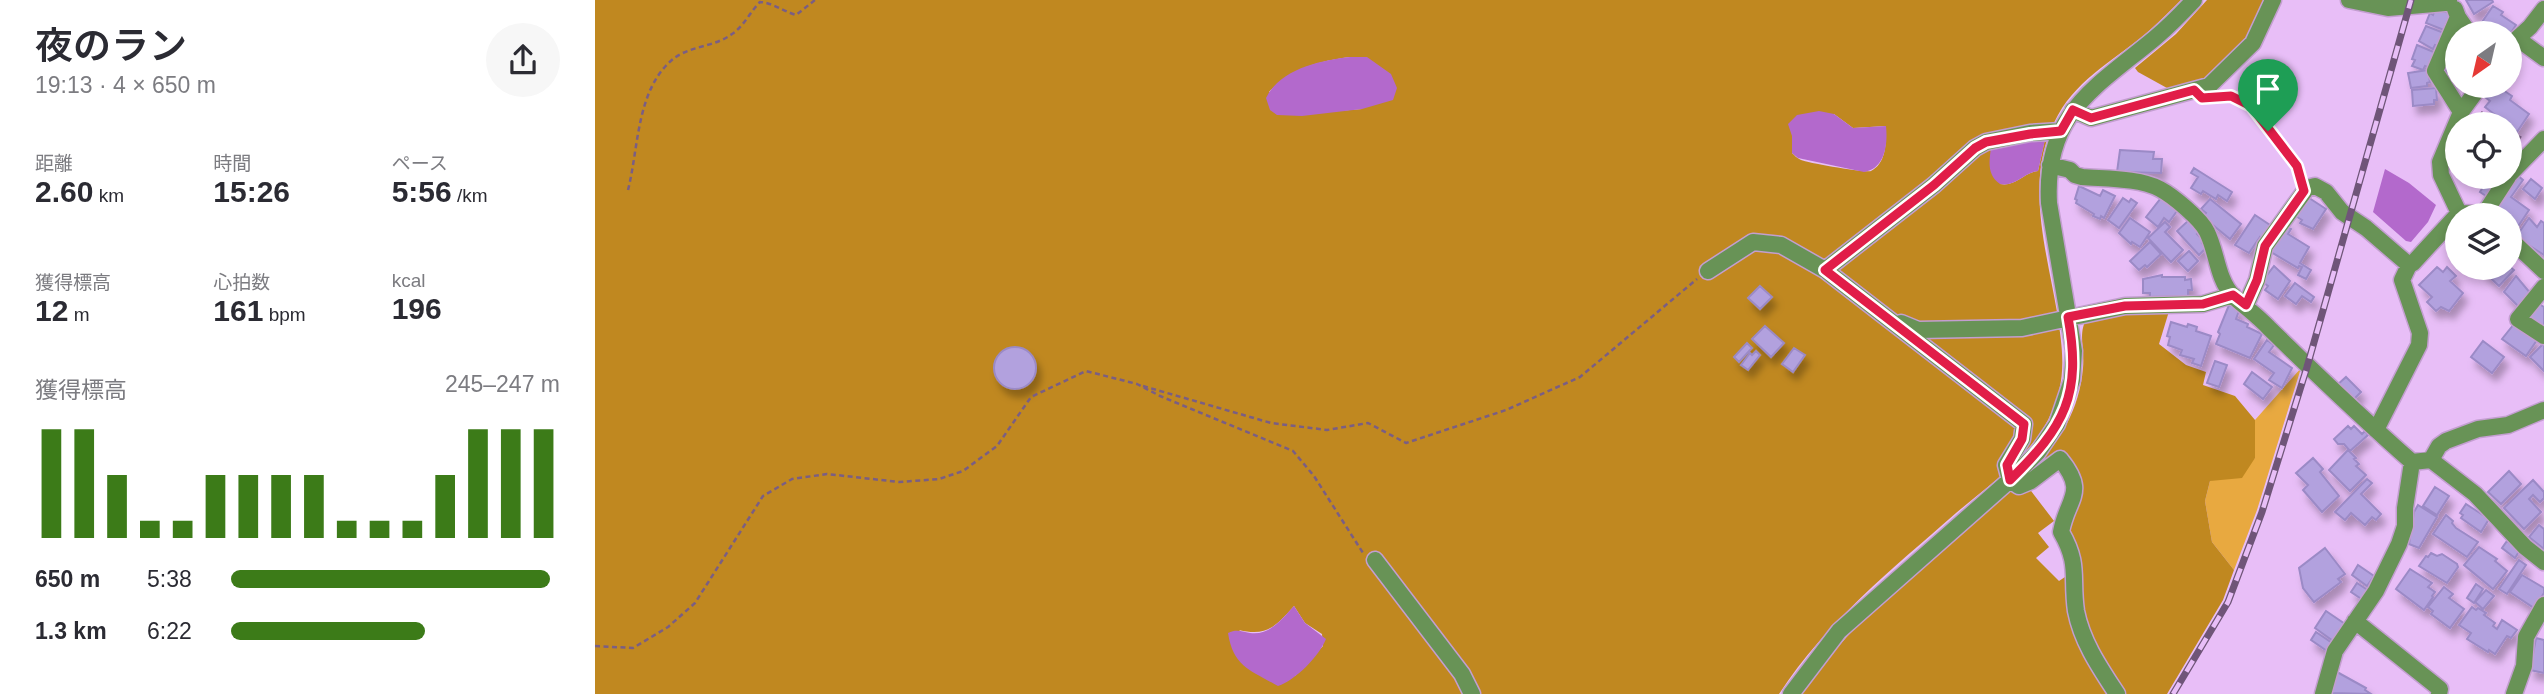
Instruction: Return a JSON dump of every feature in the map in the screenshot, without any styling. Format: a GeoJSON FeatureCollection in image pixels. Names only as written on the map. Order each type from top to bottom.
{"type":"FeatureCollection","features":[{"type":"Feature","properties":{"kind":"street"},"geometry":{"type":"LineString","coordinates":[[1791,694],[1818,656],[1857,613],[2010,480],[2049,438],[2064,409],[2074,366],[2074,351],[2049,203],[2050,165],[2061,131],[2073,110],[2097,84],[2156,37],[2194,0]]}},
{"type":"Feature","properties":{"kind":"street"},"geometry":{"type":"LineString","coordinates":[[2073,110],[2091,118],[2209,86],[2253,43],[2273,0]]}},
{"type":"Feature","properties":{"kind":"street"},"geometry":{"type":"LineString","coordinates":[[2349,0],[2388,8],[2445,3],[2451,0],[2461,21]]}},
{"type":"Feature","properties":{"kind":"street"},"geometry":{"type":"LineString","coordinates":[[2522,34],[2544,9]]}},
{"type":"Feature","properties":{"kind":"street"},"geometry":{"type":"LineString","coordinates":[[2458,17],[2435,71],[2464,108]]}},
{"type":"Feature","properties":{"kind":"street"},"geometry":{"type":"LineString","coordinates":[[2522,46],[2544,58]]}},
{"type":"Feature","properties":{"kind":"street"},"geometry":{"type":"LineString","coordinates":[[2454,203],[2441,175],[2440,162],[2464,108],[2471,98]]}},
{"type":"Feature","properties":{"kind":"street"},"geometry":{"type":"LineString","coordinates":[[1825,270],[1934,185],[1975,148],[1997,140],[2061,131]]}},
{"type":"Feature","properties":{"kind":"street"},"geometry":{"type":"LineString","coordinates":[[2522,162],[2544,139]]}},
{"type":"Feature","properties":{"kind":"street"},"geometry":{"type":"LineString","coordinates":[[2050,165],[2070,170],[2075,175],[2150,185],[2162,190],[2208,233],[2228,289],[2336,395],[2412,462],[2431,460],[2475,494],[2525,547],[2544,562]]}},
{"type":"Feature","properties":{"kind":"street"},"geometry":{"type":"LineString","coordinates":[[1887,318],[1918,330],[1997,330],[2022,328],[2125,306],[2203,304],[2239,300],[2257,280],[2265,246],[2304,191],[2315,186],[2326,192],[2342,212],[2366,228],[2409,265]]}},
{"type":"Feature","properties":{"kind":"street"},"geometry":{"type":"LineString","coordinates":[[2376,430],[2419,345],[2420,333],[2402,280],[2409,265],[2445,228]]}},
{"type":"Feature","properties":{"kind":"street"},"geometry":{"type":"LineString","coordinates":[[1708,271],[1753,242],[1781,244],[1825,270],[2024,424],[2022,439],[2007,465],[2010,480],[2019,486],[2031,481],[2060,459],[2074,478],[2074,497],[2061,532],[2074,559],[2076,608],[2085,639],[2117,694]]}},
{"type":"Feature","properties":{"kind":"street"},"geometry":{"type":"LineString","coordinates":[[2522,250],[2544,271]]}},
{"type":"Feature","properties":{"kind":"street"},"geometry":{"type":"LineString","coordinates":[[2544,288],[2518,319],[2544,336]]}},
{"type":"Feature","properties":{"kind":"street"},"geometry":{"type":"LineString","coordinates":[[2431,460],[2439,446],[2446,441],[2477,429],[2508,425],[2544,410]]}},
{"type":"Feature","properties":{"kind":"street"},"geometry":{"type":"LineString","coordinates":[[2323,694],[2336,650],[2376,591],[2399,544],[2405,526],[2412,462]]}},
{"type":"Feature","properties":{"kind":"street"},"geometry":{"type":"LineString","coordinates":[[1375,560],[1462,674],[1472,694]]}},
{"type":"Feature","properties":{"kind":"street"},"geometry":{"type":"LineString","coordinates":[[2514,694],[2524,666],[2526,637],[2544,605]]}},
{"type":"Feature","properties":{"kind":"street"},"geometry":{"type":"LineString","coordinates":[[2355,621],[2440,689],[2439,694]]}},
{"type":"Feature","properties":{"kind":"path"},"geometry":{"type":"LineString","coordinates":[[628,190],[644,103],[662,69],[675,57],[733,34],[760,2],[770,3],[782,11],[796,15],[815,0]]}},
{"type":"Feature","properties":{"kind":"path"},"geometry":{"type":"LineString","coordinates":[[2194,90],[2202,98],[2231,96],[2251,106],[2297,166],[2304,191]]}},
{"type":"Feature","properties":{"kind":"path"},"geometry":{"type":"LineString","coordinates":[[2464,108],[2472,112]]}},
{"type":"Feature","properties":{"kind":"path"},"geometry":{"type":"LineString","coordinates":[[595,646],[633,648],[668,627],[695,603],[763,495],[792,479],[827,474],[899,482],[939,480],[963,471],[997,446],[1031,397],[1086,371],[1271,423],[1327,430],[1368,423],[1406,443],[1506,410],[1580,377],[1708,271]]}},
{"type":"Feature","properties":{"kind":"path"},"geometry":{"type":"LineString","coordinates":[[1137,384],[1293,451],[1314,476],[1363,554],[1375,560]]}},
{"type":"Feature","properties":{"kind":"shaded area"},"geometry":{"type":"Polygon","coordinates":[[[595,0],[2181,0],[2150,30],[2077,90],[2058,115],[2047,139],[2039,187],[2040,212],[2059,327],[2062,366],[2059,392],[2040,434],[2007,471],[1907,555],[1861,598],[1818,643],[1779,694],[595,694],[595,0]],[[1367,57],[1338,59],[1296,72],[1269,92],[1326,112],[1362,109],[1367,57]],[[1834,114],[1792,136],[1792,153],[1801,160],[1871,171],[1883,157],[1886,126],[1853,128],[1834,114]],[[2045,139],[2000,184],[2011,184],[2038,171],[2045,139]],[[1294,606],[1276,624],[1264,631],[1239,630],[1295,676],[1323,646],[1322,634],[1305,623],[1294,606]]]}},
{"type":"Feature","properties":{"kind":"shaded area"},"geometry":{"type":"Polygon","coordinates":[[[2207,0],[2266,0],[2255,31],[2207,83],[2176,90],[2138,72],[2135,68],[2176,34],[2207,0]]]}},
{"type":"Feature","properties":{"kind":"shaded area"},"geometry":{"type":"Polygon","coordinates":[[[1350,57],[1367,57],[1391,74],[1397,88],[1393,100],[1362,109],[1302,116],[1277,115],[1270,110],[1266,98],[1272,88],[1291,73],[1314,64],[1350,57]]]}},
{"type":"Feature","properties":{"kind":"shaded area"},"geometry":{"type":"Polygon","coordinates":[[[1819,111],[1834,114],[1853,128],[1886,126],[1884,155],[1877,166],[1864,172],[1798,158],[1792,153],[1792,136],[1788,124],[1797,115],[1819,111]]]}},
{"type":"Feature","properties":{"kind":"shaded area"},"geometry":{"type":"Polygon","coordinates":[[[2020,140],[2045,140],[2038,171],[2011,184],[2000,184],[1991,172],[1991,148],[2020,140]]]}},
{"type":"Feature","properties":{"kind":"shaded area"},"geometry":{"type":"Polygon","coordinates":[[[2385,169],[2409,183],[2436,205],[2428,222],[2411,242],[2406,241],[2373,212],[2385,169]]]}},
{"type":"Feature","properties":{"kind":"shaded area"},"geometry":{"type":"Polygon","coordinates":[[[2170,308],[2159,344],[2186,365],[2206,372],[2203,385],[2235,396],[2255,420],[2255,458],[2242,478],[2210,481],[2205,501],[2212,542],[2234,570],[2223,600],[2167,694],[2120,694],[2088,637],[2065,531],[2077,498],[2060,455],[2023,479],[2046,455],[2064,429],[2077,400],[2083,360],[2082,335],[2088,315],[2170,308]]]}},
{"type":"Feature","properties":{"kind":"shaded area"},"geometry":{"type":"Polygon","coordinates":[[[2301,368],[2257,510],[2234,570],[2212,542],[2205,501],[2210,481],[2255,458],[2255,420],[2301,368]]]}},
{"type":"Feature","properties":{"kind":"shaded area"},"geometry":{"type":"Polygon","coordinates":[[[2028,487],[2054,521],[2038,533],[2049,547],[2036,558],[2059,581],[2071,573],[2072,608],[2113,694],[1801,694],[1825,661],[1863,619],[2008,491],[2028,487]]]}},
{"type":"Feature","properties":{"kind":"shaded area"},"geometry":{"type":"Polygon","coordinates":[[[1294,606],[1305,623],[1326,639],[1306,667],[1278,686],[1252,672],[1239,661],[1228,633],[1263,632],[1275,625],[1294,606]]]}},
{"type":"Feature","properties":{"kind":"building"},"geometry":{"type":"Polygon","coordinates":[[[2466,0],[2492,0],[2493,2],[2474,14],[2466,0]]]}},
{"type":"Feature","properties":{"kind":"building"},"geometry":{"type":"Polygon","coordinates":[[[2493,6],[2503,12],[2501,15],[2510,21],[2483,21],[2493,6]]]}},
{"type":"Feature","properties":{"kind":"building"},"geometry":{"type":"Polygon","coordinates":[[[2435,10],[2451,13],[2448,21],[2445,21],[2444,30],[2426,23],[2430,13],[2433,15],[2435,10]]]}},
{"type":"Feature","properties":{"kind":"building"},"geometry":{"type":"Polygon","coordinates":[[[2426,26],[2444,33],[2439,46],[2435,45],[2433,49],[2419,41],[2426,26]]]}},
{"type":"Feature","properties":{"kind":"building"},"geometry":{"type":"Polygon","coordinates":[[[2417,45],[2436,53],[2430,68],[2425,66],[2423,70],[2412,66],[2417,45]]]}},
{"type":"Feature","properties":{"kind":"building"},"geometry":{"type":"Polygon","coordinates":[[[2428,70],[2430,82],[2427,86],[2411,88],[2408,73],[2428,70]]]}},
{"type":"Feature","properties":{"kind":"building"},"geometry":{"type":"Polygon","coordinates":[[[2436,88],[2437,100],[2434,100],[2434,104],[2413,106],[2412,90],[2436,88]]]}},
{"type":"Feature","properties":{"kind":"building"},"geometry":{"type":"Polygon","coordinates":[[[2486,98],[2511,98],[2510,100],[2529,114],[2522,124],[2522,112],[2491,112],[2485,107],[2490,101],[2486,98]]]}},
{"type":"Feature","properties":{"kind":"building"},"geometry":{"type":"Polygon","coordinates":[[[2120,150],[2154,152],[2153,159],[2162,159],[2161,173],[2117,172],[2120,150]]]}},
{"type":"Feature","properties":{"kind":"building"},"geometry":{"type":"Polygon","coordinates":[[[2194,168],[2232,192],[2227,201],[2218,195],[2216,199],[2191,188],[2198,177],[2191,173],[2194,168]]]}},
{"type":"Feature","properties":{"kind":"building"},"geometry":{"type":"Polygon","coordinates":[[[2531,179],[2542,188],[2535,199],[2523,189],[2531,179]]]}},
{"type":"Feature","properties":{"kind":"building"},"geometry":{"type":"Polygon","coordinates":[[[2079,186],[2100,196],[2103,190],[2115,196],[2104,218],[2093,216],[2094,214],[2076,203],[2079,186]]]}},
{"type":"Feature","properties":{"kind":"building"},"geometry":{"type":"Polygon","coordinates":[[[2482,189],[2495,189],[2489,198],[2480,192],[2482,189]]]}},
{"type":"Feature","properties":{"kind":"building"},"geometry":{"type":"Polygon","coordinates":[[[2506,189],[2517,189],[2511,197],[2519,203],[2497,203],[2506,189]]]}},
{"type":"Feature","properties":{"kind":"building"},"geometry":{"type":"Polygon","coordinates":[[[2306,196],[2326,209],[2313,229],[2300,223],[2302,220],[2294,215],[2306,196]]]}},
{"type":"Feature","properties":{"kind":"building"},"geometry":{"type":"Polygon","coordinates":[[[2123,198],[2137,203],[2119,228],[2108,220],[2123,198]]]}},
{"type":"Feature","properties":{"kind":"building"},"geometry":{"type":"Polygon","coordinates":[[[2161,198],[2177,211],[2169,222],[2164,218],[2158,227],[2146,217],[2161,198]]]}},
{"type":"Feature","properties":{"kind":"building"},"geometry":{"type":"Polygon","coordinates":[[[2210,199],[2241,224],[2230,239],[2203,217],[2206,213],[2201,209],[2210,199]]]}},
{"type":"Feature","properties":{"kind":"building"},"geometry":{"type":"Polygon","coordinates":[[[2522,205],[2529,210],[2522,220],[2522,205]]]}},
{"type":"Feature","properties":{"kind":"building"},"geometry":{"type":"Polygon","coordinates":[[[2255,215],[2273,227],[2264,240],[2260,237],[2249,253],[2235,245],[2255,215]]]}},
{"type":"Feature","properties":{"kind":"building"},"geometry":{"type":"Polygon","coordinates":[[[2130,218],[2150,232],[2140,247],[2132,242],[2131,244],[2119,233],[2130,218]]]}},
{"type":"Feature","properties":{"kind":"building"},"geometry":{"type":"Polygon","coordinates":[[[2287,218],[2288,228],[2291,229],[2288,234],[2309,247],[2300,263],[2311,270],[2306,279],[2298,275],[2302,267],[2298,268],[2271,252],[2287,218]]]}},
{"type":"Feature","properties":{"kind":"building"},"geometry":{"type":"Polygon","coordinates":[[[2529,218],[2537,227],[2541,221],[2544,223],[2544,255],[2522,241],[2522,228],[2529,218]]]}},
{"type":"Feature","properties":{"kind":"building"},"geometry":{"type":"Polygon","coordinates":[[[2189,220],[2199,232],[2197,234],[2204,241],[2202,243],[2206,248],[2199,255],[2177,231],[2189,220]]]}},
{"type":"Feature","properties":{"kind":"building"},"geometry":{"type":"Polygon","coordinates":[[[2165,222],[2170,227],[2165,232],[2183,250],[2171,262],[2148,238],[2165,222]]]}},
{"type":"Feature","properties":{"kind":"building"},"geometry":{"type":"Polygon","coordinates":[[[2150,242],[2161,254],[2147,267],[2145,265],[2139,270],[2130,261],[2150,242]]]}},
{"type":"Feature","properties":{"kind":"building"},"geometry":{"type":"Polygon","coordinates":[[[2189,251],[2198,261],[2188,271],[2178,261],[2189,251]]]}},
{"type":"Feature","properties":{"kind":"building"},"geometry":{"type":"Polygon","coordinates":[[[2274,266],[2290,281],[2278,299],[2265,290],[2268,286],[2264,283],[2274,266]]]}},
{"type":"Feature","properties":{"kind":"building"},"geometry":{"type":"Polygon","coordinates":[[[2437,267],[2443,272],[2445,270],[2445,280],[2451,280],[2463,293],[2449,311],[2441,307],[2436,311],[2427,302],[2432,297],[2419,285],[2437,267]]]}},
{"type":"Feature","properties":{"kind":"building"},"geometry":{"type":"Polygon","coordinates":[[[2162,275],[2191,279],[2192,290],[2188,290],[2188,296],[2150,297],[2150,293],[2143,293],[2143,279],[2162,275]]]}},
{"type":"Feature","properties":{"kind":"building"},"geometry":{"type":"Polygon","coordinates":[[[2493,280],[2505,280],[2499,286],[2493,280]]]}},
{"type":"Feature","properties":{"kind":"building"},"geometry":{"type":"Polygon","coordinates":[[[2513,280],[2519,280],[2531,294],[2519,307],[2504,292],[2513,280]]]}},
{"type":"Feature","properties":{"kind":"building"},"geometry":{"type":"Polygon","coordinates":[[[2295,283],[2314,297],[2311,302],[2302,296],[2296,304],[2285,296],[2295,283]]]}},
{"type":"Feature","properties":{"kind":"building"},"geometry":{"type":"Polygon","coordinates":[[[1760,286],[1772,297],[1760,309],[1748,298],[1760,286]]]}},
{"type":"Feature","properties":{"kind":"building"},"geometry":{"type":"Polygon","coordinates":[[[2539,304],[2544,307],[2544,328],[2529,317],[2539,304]]]}},
{"type":"Feature","properties":{"kind":"building"},"geometry":{"type":"Polygon","coordinates":[[[2229,305],[2240,308],[2236,319],[2262,334],[2250,358],[2216,344],[2229,305]]]}},
{"type":"Feature","properties":{"kind":"building"},"geometry":{"type":"Polygon","coordinates":[[[2171,322],[2197,327],[2196,331],[2211,336],[2201,366],[2192,363],[2194,359],[2180,355],[2182,350],[2168,345],[2170,337],[2167,336],[2171,322]]]}},
{"type":"Feature","properties":{"kind":"building"},"geometry":{"type":"Polygon","coordinates":[[[2514,324],[2537,340],[2526,356],[2502,339],[2514,324]]]}},
{"type":"Feature","properties":{"kind":"building"},"geometry":{"type":"Polygon","coordinates":[[[1765,326],[1784,343],[1771,357],[1752,339],[1765,326]]]}},
{"type":"Feature","properties":{"kind":"building"},"geometry":{"type":"Polygon","coordinates":[[[2267,340],[2274,345],[2269,352],[2292,368],[2282,388],[2269,380],[2274,373],[2254,359],[2267,340]]]}},
{"type":"Feature","properties":{"kind":"building"},"geometry":{"type":"Polygon","coordinates":[[[2483,341],[2504,357],[2492,373],[2471,357],[2483,341]]]}},
{"type":"Feature","properties":{"kind":"building"},"geometry":{"type":"Polygon","coordinates":[[[1747,343],[1752,348],[1739,362],[1734,357],[1747,343]]]}},
{"type":"Feature","properties":{"kind":"building"},"geometry":{"type":"Polygon","coordinates":[[[2544,343],[2544,371],[2530,357],[2544,343]]]}},
{"type":"Feature","properties":{"kind":"building"},"geometry":{"type":"Polygon","coordinates":[[[1015,347],[1030,353],[1036,368],[1030,383],[1015,389],[1000,383],[994,368],[1000,353],[1015,347]]]}},
{"type":"Feature","properties":{"kind":"building"},"geometry":{"type":"Polygon","coordinates":[[[1794,348],[1805,355],[1793,372],[1782,364],[1794,348]]]}},
{"type":"Feature","properties":{"kind":"building"},"geometry":{"type":"Polygon","coordinates":[[[1756,351],[1760,355],[1748,370],[1741,365],[1750,353],[1752,355],[1756,351]]]}},
{"type":"Feature","properties":{"kind":"building"},"geometry":{"type":"Polygon","coordinates":[[[2215,361],[2227,365],[2219,387],[2207,383],[2215,361]]]}},
{"type":"Feature","properties":{"kind":"building"},"geometry":{"type":"Polygon","coordinates":[[[2252,372],[2272,387],[2263,399],[2244,384],[2252,372]]]}},
{"type":"Feature","properties":{"kind":"building"},"geometry":{"type":"Polygon","coordinates":[[[2346,377],[2361,392],[2351,402],[2336,386],[2346,377]]]}},
{"type":"Feature","properties":{"kind":"building"},"geometry":{"type":"Polygon","coordinates":[[[2348,426],[2351,429],[2354,426],[2362,434],[2365,431],[2368,435],[2350,451],[2334,439],[2348,426]]]}},
{"type":"Feature","properties":{"kind":"building"},"geometry":{"type":"Polygon","coordinates":[[[2348,450],[2359,464],[2356,466],[2366,475],[2350,491],[2329,470],[2348,450]]]}},
{"type":"Feature","properties":{"kind":"building"},"geometry":{"type":"Polygon","coordinates":[[[2313,458],[2323,469],[2320,472],[2339,496],[2322,512],[2303,490],[2308,485],[2296,473],[2313,458]]]}},
{"type":"Feature","properties":{"kind":"building"},"geometry":{"type":"Polygon","coordinates":[[[2509,471],[2521,484],[2501,504],[2488,492],[2509,471]]]}},
{"type":"Feature","properties":{"kind":"building"},"geometry":{"type":"Polygon","coordinates":[[[2367,479],[2372,483],[2361,494],[2381,514],[2376,520],[2372,517],[2365,525],[2351,513],[2345,520],[2335,512],[2367,479]]]}},
{"type":"Feature","properties":{"kind":"building"},"geometry":{"type":"Polygon","coordinates":[[[2533,480],[2544,492],[2544,498],[2540,502],[2533,495],[2529,499],[2541,512],[2524,529],[2504,508],[2533,480]]]}},
{"type":"Feature","properties":{"kind":"building"},"geometry":{"type":"Polygon","coordinates":[[[2435,487],[2449,496],[2437,515],[2423,506],[2435,487]]]}},
{"type":"Feature","properties":{"kind":"building"},"geometry":{"type":"Polygon","coordinates":[[[2466,504],[2489,519],[2481,532],[2461,518],[2463,515],[2460,513],[2466,504]]]}},
{"type":"Feature","properties":{"kind":"building"},"geometry":{"type":"Polygon","coordinates":[[[2418,505],[2437,517],[2419,548],[2409,544],[2414,512],[2418,505]]]}},
{"type":"Feature","properties":{"kind":"building"},"geometry":{"type":"Polygon","coordinates":[[[2446,515],[2456,528],[2478,542],[2467,557],[2433,534],[2446,515]]]}},
{"type":"Feature","properties":{"kind":"building"},"geometry":{"type":"Polygon","coordinates":[[[2539,525],[2544,529],[2544,549],[2529,537],[2539,525]]]}},
{"type":"Feature","properties":{"kind":"building"},"geometry":{"type":"Polygon","coordinates":[[[2507,541],[2520,550],[2515,558],[2502,548],[2507,541]]]}},
{"type":"Feature","properties":{"kind":"building"},"geometry":{"type":"Polygon","coordinates":[[[2479,547],[2497,559],[2495,561],[2507,571],[2493,589],[2464,565],[2479,547]]]}},
{"type":"Feature","properties":{"kind":"building"},"geometry":{"type":"Polygon","coordinates":[[[2325,548],[2345,574],[2338,579],[2341,582],[2314,602],[2303,588],[2299,568],[2325,548]]]}},
{"type":"Feature","properties":{"kind":"building"},"geometry":{"type":"Polygon","coordinates":[[[2431,553],[2437,556],[2442,554],[2457,564],[2458,567],[2447,583],[2419,566],[2431,553]]]}},
{"type":"Feature","properties":{"kind":"building"},"geometry":{"type":"Polygon","coordinates":[[[2519,560],[2526,565],[2507,594],[2499,589],[2519,560]]]}},
{"type":"Feature","properties":{"kind":"building"},"geometry":{"type":"Polygon","coordinates":[[[2358,565],[2374,576],[2367,586],[2352,575],[2358,565]]]}},
{"type":"Feature","properties":{"kind":"building"},"geometry":{"type":"Polygon","coordinates":[[[2410,569],[2432,583],[2428,587],[2435,592],[2424,610],[2396,589],[2410,569]]]}},
{"type":"Feature","properties":{"kind":"building"},"geometry":{"type":"Polygon","coordinates":[[[2522,575],[2544,588],[2544,593],[2534,608],[2510,592],[2522,575]]]}},
{"type":"Feature","properties":{"kind":"building"},"geometry":{"type":"Polygon","coordinates":[[[2357,583],[2369,591],[2363,600],[2351,592],[2357,583]]]}},
{"type":"Feature","properties":{"kind":"building"},"geometry":{"type":"Polygon","coordinates":[[[2476,584],[2483,589],[2474,603],[2467,598],[2476,584]]]}},
{"type":"Feature","properties":{"kind":"building"},"geometry":{"type":"Polygon","coordinates":[[[2444,587],[2453,594],[2449,598],[2464,609],[2450,628],[2431,614],[2433,611],[2428,607],[2444,587]]]}},
{"type":"Feature","properties":{"kind":"building"},"geometry":{"type":"Polygon","coordinates":[[[2486,590],[2494,596],[2483,609],[2475,602],[2486,590]]]}},
{"type":"Feature","properties":{"kind":"building"},"geometry":{"type":"Polygon","coordinates":[[[2472,607],[2486,613],[2484,615],[2495,623],[2493,626],[2497,629],[2502,620],[2517,630],[2511,638],[2507,636],[2495,654],[2467,639],[2471,633],[2459,625],[2472,607]]]}},
{"type":"Feature","properties":{"kind":"building"},"geometry":{"type":"Polygon","coordinates":[[[2326,611],[2348,626],[2336,643],[2315,628],[2326,611]]]}},
{"type":"Feature","properties":{"kind":"building"},"geometry":{"type":"Polygon","coordinates":[[[2316,632],[2335,645],[2330,653],[2311,640],[2316,632]]]}},
{"type":"Feature","properties":{"kind":"building"},"geometry":{"type":"Polygon","coordinates":[[[2536,638],[2544,640],[2544,673],[2530,670],[2536,638]]]}},
{"type":"Feature","properties":{"kind":"building"},"geometry":{"type":"Polygon","coordinates":[[[2337,672],[2366,688],[2371,694],[2332,693],[2332,681],[2337,672]]]}},
{"type":"Feature","properties":{"kind":"railway"},"geometry":{"type":"LineString","coordinates":[[2173,694],[2228,602],[2262,512],[2307,367],[2411,0]]}},
{"type":"Feature","properties":{"kind":"route"},"geometry":{"type":"LineString","coordinates":[[2194,90],[2202,98],[2231,96],[2251,106],[2268,131],[2297,166],[2304,191],[2265,246],[2257,280],[2246,305],[2233,295],[2203,304],[2125,306],[2068,317],[2074,351],[2069,395],[2049,438],[2010,480],[2007,465],[2025,433],[2024,424],[1825,270],[1934,185],[1975,148],[1986,142],[2061,131],[2073,110],[2091,118],[2110,115],[2138,104],[2168,99],[2194,90]]}}]}
